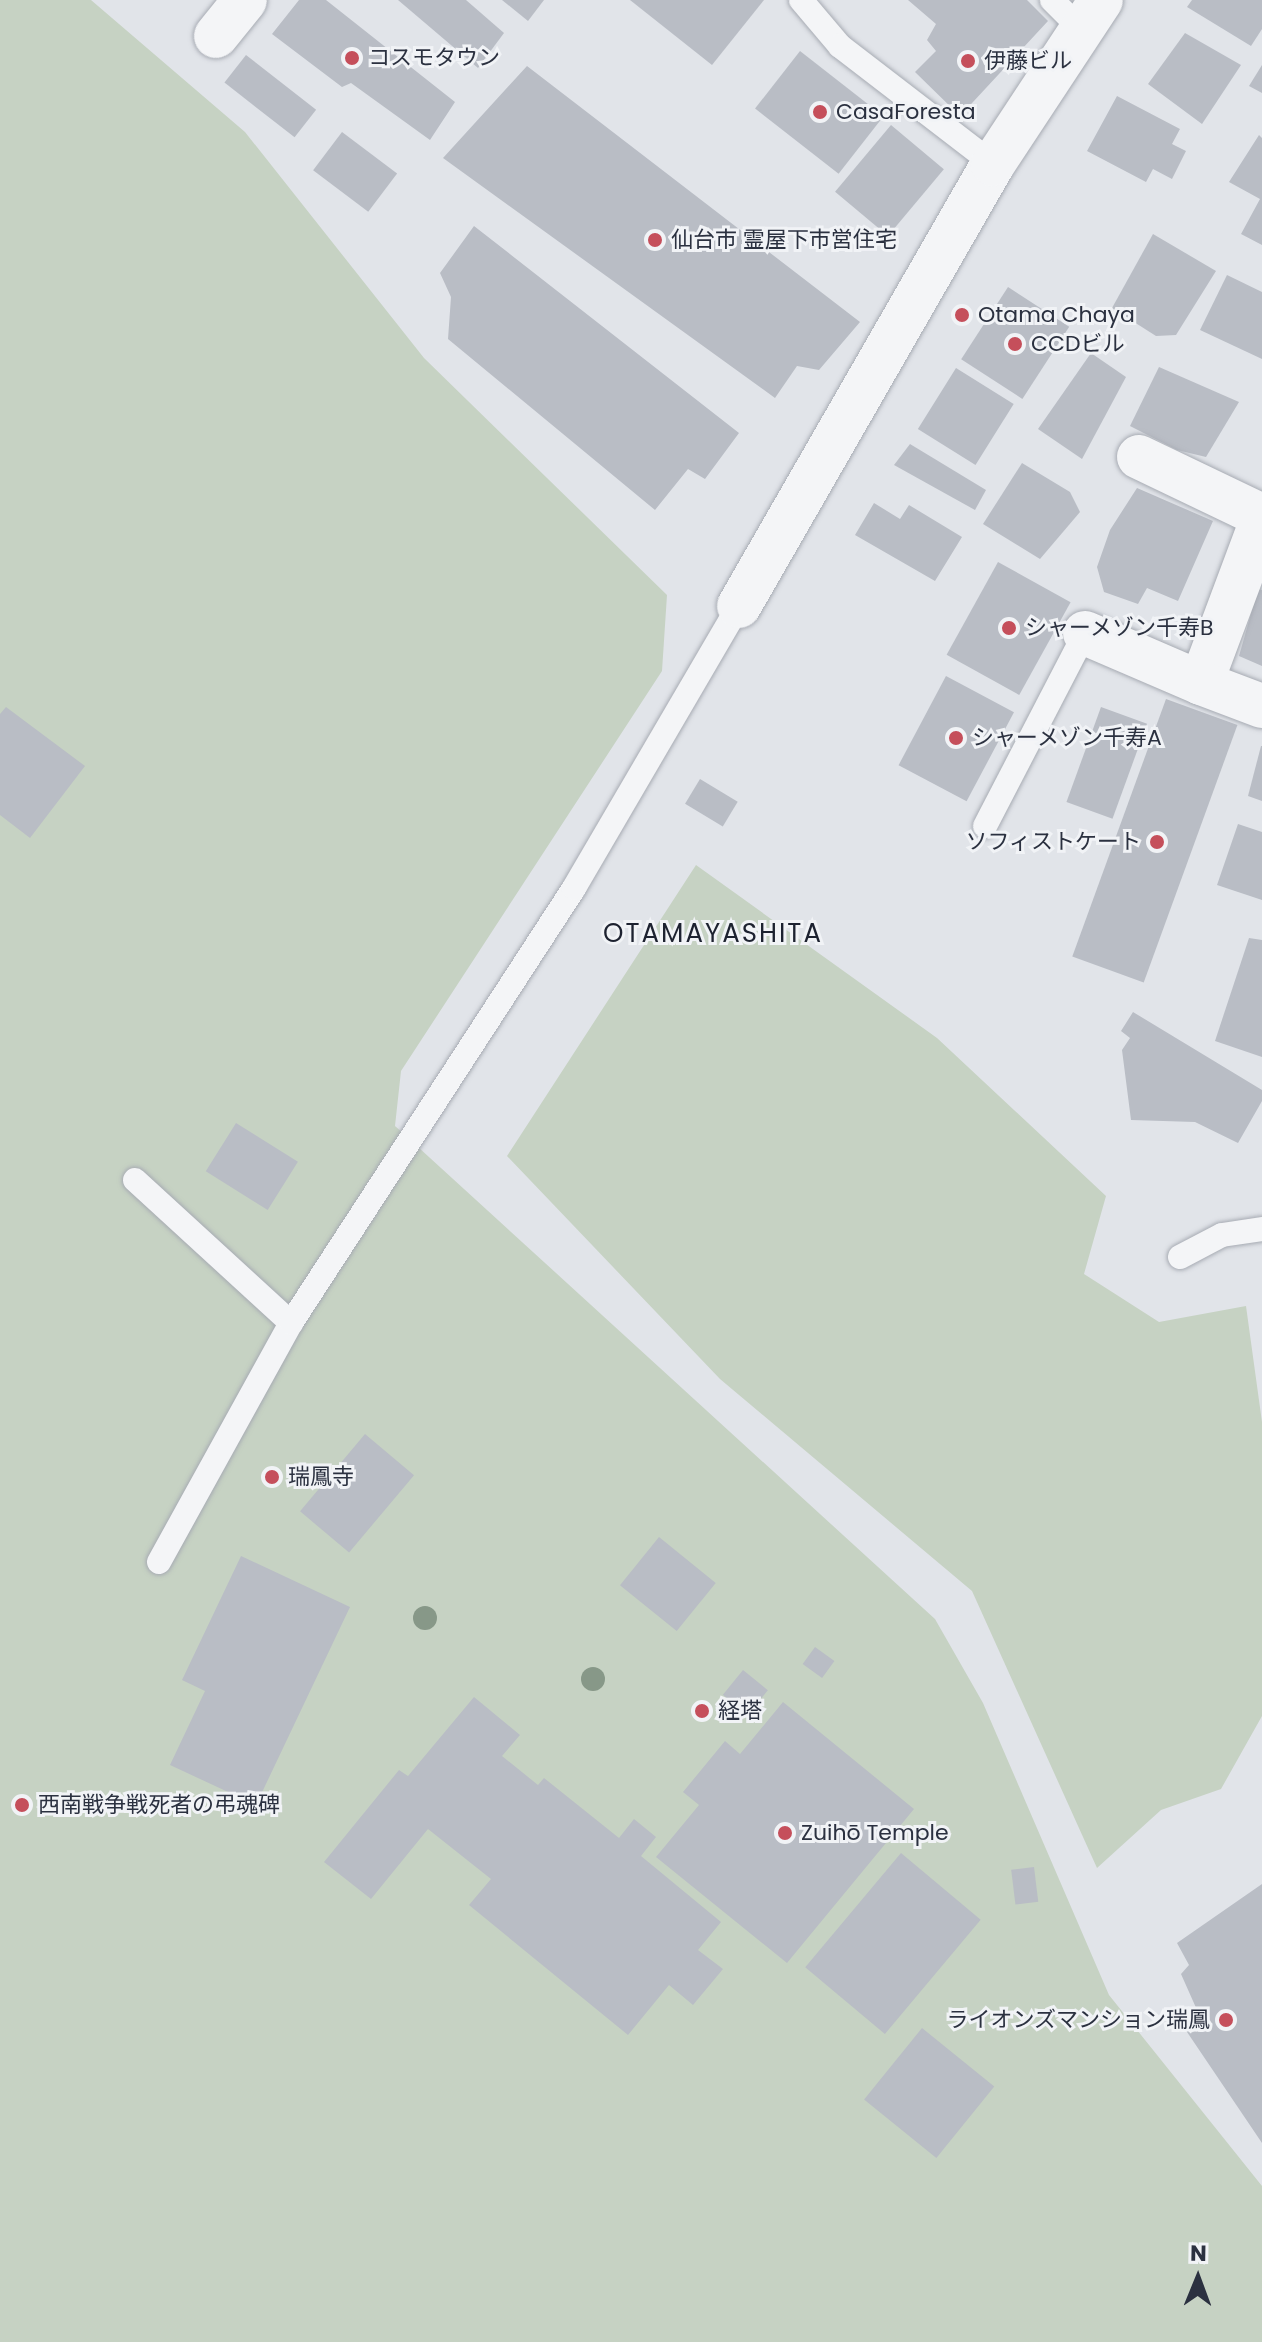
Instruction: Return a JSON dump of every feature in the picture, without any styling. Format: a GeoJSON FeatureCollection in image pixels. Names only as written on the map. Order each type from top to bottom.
{"type":"FeatureCollection","features":[{"type":"Feature","properties":{"kind":"street"},"geometry":{"type":"LineString","coordinates":[[216,36],[245,0]]}},
{"type":"Feature","properties":{"kind":"street"},"geometry":{"type":"LineString","coordinates":[[739,606],[1078,10]]}},
{"type":"Feature","properties":{"kind":"street"},"geometry":{"type":"LineString","coordinates":[[1139,457],[1262,518],[1201,683]]}},
{"type":"Feature","properties":{"kind":"street"},"geometry":{"type":"LineString","coordinates":[[1085,633],[1262,706]]}},
{"type":"Feature","properties":{"kind":"lane"},"geometry":{"type":"LineString","coordinates":[[801,0],[840,46],[993,164]]}},
{"type":"Feature","properties":{"kind":"lane"},"geometry":{"type":"LineString","coordinates":[[159,1562],[291,1323],[574,888],[739,606]]}},
{"type":"Feature","properties":{"kind":"lane"},"geometry":{"type":"LineString","coordinates":[[985,826],[1085,633]]}},
{"type":"Feature","properties":{"kind":"lane"},"geometry":{"type":"LineString","coordinates":[[135,1180],[291,1323]]}},
{"type":"Feature","properties":{"kind":"lane"},"geometry":{"type":"LineString","coordinates":[[1180,1257],[1222,1235],[1262,1229]]}},
{"type":"Feature","properties":{"kind":"green space"},"geometry":{"type":"Polygon","coordinates":[[[0,0],[91,0],[245,132],[424,358],[667,595],[662,671],[401,1071],[395,1126],[935,1619],[983,1703],[1109,1995],[1262,2186],[1262,2342],[0,2342],[0,0]]]}},
{"type":"Feature","properties":{"kind":"green space"},"geometry":{"type":"Polygon","coordinates":[[[696,865],[937,1038],[1106,1196],[1084,1274],[1159,1322],[1246,1306],[1262,1422],[1262,1716],[1221,1789],[1161,1810],[1097,1868],[972,1591],[720,1379],[507,1156],[696,865]]]}},
{"type":"Feature","properties":{"kind":"building","name":"コスモタウン"},"geometry":{"type":"Polygon","coordinates":[[[299,0],[326,0],[455,102],[430,140],[351,83],[342,87],[272,34],[299,0]]]}},
{"type":"Feature","properties":{"kind":"building"},"geometry":{"type":"Polygon","coordinates":[[[398,0],[466,0],[504,33],[478,68],[398,0]]]}},
{"type":"Feature","properties":{"kind":"building"},"geometry":{"type":"Polygon","coordinates":[[[502,0],[544,0],[528,21],[502,0]]]}},
{"type":"Feature","properties":{"kind":"building"},"geometry":{"type":"Polygon","coordinates":[[[630,0],[764,0],[712,65],[630,0]]]}},
{"type":"Feature","properties":{"kind":"building","name":"伊藤ビル"},"geometry":{"type":"Polygon","coordinates":[[[908,0],[1027,0],[1048,21],[960,116],[915,72],[936,51],[927,40],[936,24],[908,0]]]}},
{"type":"Feature","properties":{"kind":"building"},"geometry":{"type":"Polygon","coordinates":[[[1192,0],[1262,0],[1262,29],[1251,46],[1187,7],[1192,0]]]}},
{"type":"Feature","properties":{"kind":"building"},"geometry":{"type":"Polygon","coordinates":[[[1185,33],[1241,65],[1202,124],[1148,84],[1185,33]]]}},
{"type":"Feature","properties":{"kind":"building","name":"CasaForesta"},"geometry":{"type":"Polygon","coordinates":[[[800,51],[884,116],[839,174],[755,109],[800,51]]]}},
{"type":"Feature","properties":{"kind":"building"},"geometry":{"type":"Polygon","coordinates":[[[246,55],[316,110],[295,137],[224,83],[246,55]]]}},
{"type":"Feature","properties":{"kind":"building"},"geometry":{"type":"Polygon","coordinates":[[[1262,65],[1262,93],[1249,86],[1262,65]]]}},
{"type":"Feature","properties":{"kind":"building","name":"仙台市 霊屋下市営住宅"},"geometry":{"type":"Polygon","coordinates":[[[527,66],[860,322],[819,370],[797,366],[775,398],[443,158],[527,66]]]}},
{"type":"Feature","properties":{"kind":"building"},"geometry":{"type":"Polygon","coordinates":[[[1117,96],[1180,129],[1172,144],[1186,151],[1172,179],[1153,169],[1146,182],[1087,151],[1117,96]]]}},
{"type":"Feature","properties":{"kind":"building"},"geometry":{"type":"Polygon","coordinates":[[[891,125],[944,169],[888,236],[835,192],[891,125]]]}},
{"type":"Feature","properties":{"kind":"building"},"geometry":{"type":"Polygon","coordinates":[[[342,132],[397,174],[368,212],[313,170],[342,132]]]}},
{"type":"Feature","properties":{"kind":"building"},"geometry":{"type":"Polygon","coordinates":[[[1259,135],[1262,138],[1262,245],[1241,234],[1260,199],[1229,182],[1259,135]]]}},
{"type":"Feature","properties":{"kind":"building"},"geometry":{"type":"Polygon","coordinates":[[[474,226],[739,433],[705,479],[688,469],[655,510],[448,339],[451,297],[440,273],[474,226]]]}},
{"type":"Feature","properties":{"kind":"building"},"geometry":{"type":"Polygon","coordinates":[[[1153,234],[1216,271],[1176,335],[1156,336],[1112,308],[1153,234]]]}},
{"type":"Feature","properties":{"kind":"building"},"geometry":{"type":"Polygon","coordinates":[[[1227,275],[1262,292],[1262,359],[1200,330],[1227,275]]]}},
{"type":"Feature","properties":{"kind":"building","name":"CCDビル"},"geometry":{"type":"Polygon","coordinates":[[[1008,287],[1069,327],[1022,399],[961,359],[1008,287]]]}},
{"type":"Feature","properties":{"kind":"building"},"geometry":{"type":"Polygon","coordinates":[[[1091,353],[1126,377],[1082,459],[1038,429],[1091,353]]]}},
{"type":"Feature","properties":{"kind":"building"},"geometry":{"type":"Polygon","coordinates":[[[1159,367],[1239,402],[1206,457],[1177,450],[1130,426],[1159,367]]]}},
{"type":"Feature","properties":{"kind":"building"},"geometry":{"type":"Polygon","coordinates":[[[956,368],[1014,404],[976,465],[918,429],[956,368]]]}},
{"type":"Feature","properties":{"kind":"building"},"geometry":{"type":"Polygon","coordinates":[[[910,444],[986,490],[975,510],[894,465],[910,444]]]}},
{"type":"Feature","properties":{"kind":"building"},"geometry":{"type":"Polygon","coordinates":[[[1022,463],[1070,492],[1080,512],[1040,559],[983,524],[1022,463]]]}},
{"type":"Feature","properties":{"kind":"building"},"geometry":{"type":"Polygon","coordinates":[[[1137,488],[1213,521],[1178,601],[1147,588],[1138,604],[1104,592],[1097,567],[1110,530],[1137,488]]]}},
{"type":"Feature","properties":{"kind":"building"},"geometry":{"type":"Polygon","coordinates":[[[874,503],[900,519],[909,505],[962,537],[935,581],[855,535],[874,503]]]}},
{"type":"Feature","properties":{"kind":"building","name":"シャーメゾン千寿B"},"geometry":{"type":"Polygon","coordinates":[[[998,562],[1071,602],[1019,695],[947,655],[998,562]]]}},
{"type":"Feature","properties":{"kind":"building"},"geometry":{"type":"Polygon","coordinates":[[[1258,589],[1262,590],[1262,666],[1239,656],[1258,589]]]}},
{"type":"Feature","properties":{"kind":"building","name":"シャーメゾン千寿A"},"geometry":{"type":"Polygon","coordinates":[[[946,676],[1014,712],[967,801],[899,765],[946,676]]]}},
{"type":"Feature","properties":{"kind":"building","name":"ソフィストケート"},"geometry":{"type":"Polygon","coordinates":[[[1166,699],[1237,725],[1144,982],[1072,956],[1166,699]]]}},
{"type":"Feature","properties":{"kind":"building"},"geometry":{"type":"Polygon","coordinates":[[[6,707],[85,766],[30,838],[0,815],[0,714],[6,707]]]}},
{"type":"Feature","properties":{"kind":"building"},"geometry":{"type":"Polygon","coordinates":[[[1101,707],[1147,724],[1113,819],[1066,802],[1101,707]]]}},
{"type":"Feature","properties":{"kind":"building"},"geometry":{"type":"Polygon","coordinates":[[[1262,746],[1262,801],[1248,796],[1262,746]]]}},
{"type":"Feature","properties":{"kind":"building"},"geometry":{"type":"Polygon","coordinates":[[[700,779],[738,802],[723,827],[685,804],[700,779]]]}},
{"type":"Feature","properties":{"kind":"building"},"geometry":{"type":"Polygon","coordinates":[[[1238,824],[1262,832],[1262,900],[1217,885],[1238,824]]]}},
{"type":"Feature","properties":{"kind":"building"},"geometry":{"type":"Polygon","coordinates":[[[1249,938],[1262,940],[1262,1057],[1215,1041],[1249,938]]]}},
{"type":"Feature","properties":{"kind":"building"},"geometry":{"type":"Polygon","coordinates":[[[1133,1012],[1262,1090],[1262,1101],[1238,1143],[1195,1122],[1131,1120],[1122,1050],[1130,1038],[1121,1031],[1133,1012]]]}},
{"type":"Feature","properties":{"kind":"building"},"geometry":{"type":"Polygon","coordinates":[[[236,1123],[298,1162],[268,1210],[206,1171],[236,1123]]]}},
{"type":"Feature","properties":{"kind":"building"},"geometry":{"type":"Polygon","coordinates":[[[365,1434],[414,1475],[349,1553],[300,1511],[365,1434]]]}},
{"type":"Feature","properties":{"kind":"building"},"geometry":{"type":"Polygon","coordinates":[[[659,1537],[716,1583],[677,1631],[620,1585],[659,1537]]]}},
{"type":"Feature","properties":{"kind":"building"},"geometry":{"type":"Polygon","coordinates":[[[241,1556],[350,1607],[256,1805],[170,1765],[205,1691],[182,1680],[241,1556]]]}},
{"type":"Feature","properties":{"kind":"building"},"geometry":{"type":"Polygon","coordinates":[[[815,1647],[834,1661],[822,1678],[803,1664],[815,1647]]]}},
{"type":"Feature","properties":{"kind":"building"},"geometry":{"type":"Polygon","coordinates":[[[743,1670],[768,1690],[748,1715],[723,1695],[743,1670]]]}},
{"type":"Feature","properties":{"kind":"building"},"geometry":{"type":"Polygon","coordinates":[[[474,1697],[520,1735],[502,1756],[538,1785],[544,1778],[619,1838],[634,1819],[656,1837],[641,1856],[721,1922],[698,1950],[723,1969],[693,2005],[669,1985],[628,2035],[469,1905],[491,1879],[428,1829],[371,1899],[324,1862],[399,1770],[408,1776],[474,1697]]]}},
{"type":"Feature","properties":{"kind":"building","name":"Zuihō Temple"},"geometry":{"type":"Polygon","coordinates":[[[783,1702],[914,1809],[787,1963],[656,1857],[699,1805],[683,1792],[725,1741],[740,1754],[783,1702]]]}},
{"type":"Feature","properties":{"kind":"building"},"geometry":{"type":"Polygon","coordinates":[[[901,1853],[981,1920],[885,2034],[805,1967],[901,1853]]]}},
{"type":"Feature","properties":{"kind":"building"},"geometry":{"type":"Polygon","coordinates":[[[1034,1867],[1038,1902],[1015,1905],[1011,1870],[1034,1867]]]}},
{"type":"Feature","properties":{"kind":"building","name":"ライオンズマンション瑞鳳"},"geometry":{"type":"Polygon","coordinates":[[[1262,1884],[1262,2143],[1185,2029],[1197,2010],[1181,1974],[1189,1965],[1177,1943],[1262,1884]]]}},
{"type":"Feature","properties":{"kind":"building"},"geometry":{"type":"Polygon","coordinates":[[[922,2028],[994,2087],[936,2158],[864,2099],[922,2028]]]}},
{"type":"Feature","properties":{"kind":"place","name":"コスモタウン"},"geometry":{"type":"Point","coordinates":[352,58]}},
{"type":"Feature","properties":{"kind":"place","name":"伊藤ビル"},"geometry":{"type":"Point","coordinates":[968,61]}},
{"type":"Feature","properties":{"kind":"place","name":"CasaForesta"},"geometry":{"type":"Point","coordinates":[820,112]}},
{"type":"Feature","properties":{"kind":"place","name":"仙台市 霊屋下市営住宅"},"geometry":{"type":"Point","coordinates":[655,240]}},
{"type":"Feature","properties":{"kind":"place","name":"Otama Chaya"},"geometry":{"type":"Point","coordinates":[962,315]}},
{"type":"Feature","properties":{"kind":"place","name":"CCDビル"},"geometry":{"type":"Point","coordinates":[1015,344]}},
{"type":"Feature","properties":{"kind":"place","name":"シャーメゾン千寿B"},"geometry":{"type":"Point","coordinates":[1009,628]}},
{"type":"Feature","properties":{"kind":"place","name":"シャーメゾン千寿A"},"geometry":{"type":"Point","coordinates":[956,738]}},
{"type":"Feature","properties":{"kind":"place","name":"ソフィストケート"},"geometry":{"type":"Point","coordinates":[1157,842]}},
{"type":"Feature","properties":{"kind":"place","name":"瑞鳳寺"},"geometry":{"type":"Point","coordinates":[272,1477]}},
{"type":"Feature","properties":{"kind":"place","name":"経塔"},"geometry":{"type":"Point","coordinates":[702,1711]}},
{"type":"Feature","properties":{"kind":"place","name":"西南戦争戦死者の弔魂碑"},"geometry":{"type":"Point","coordinates":[22,1805]}},
{"type":"Feature","properties":{"kind":"place","name":"Zuihō Temple"},"geometry":{"type":"Point","coordinates":[785,1833]}},
{"type":"Feature","properties":{"kind":"place","name":"ライオンズマンション瑞鳳"},"geometry":{"type":"Point","coordinates":[1226,2020]}},
{"type":"Feature","properties":{"kind":"district","name":"OTAMAYASHITA"},"geometry":{"type":"Point","coordinates":[713,934]}}]}
